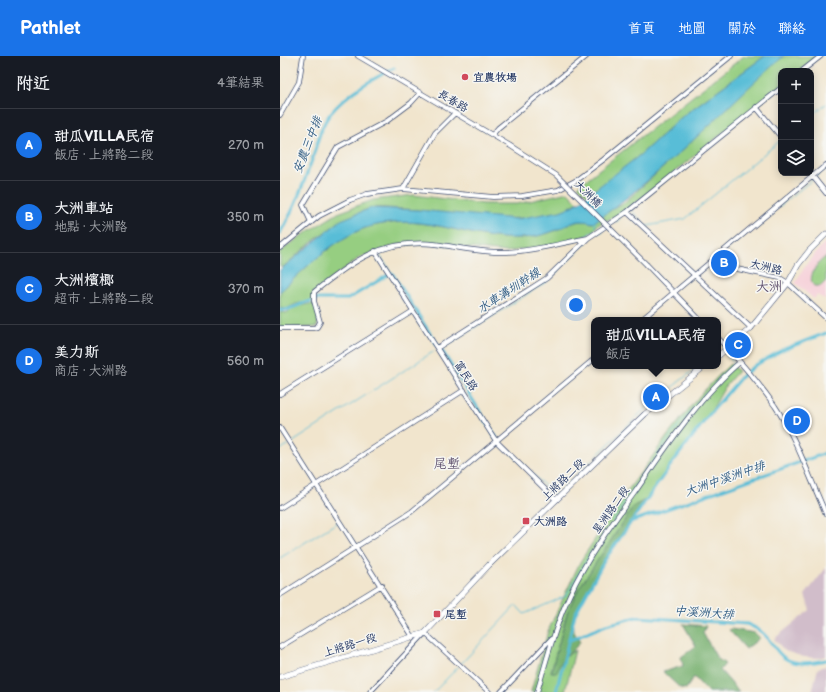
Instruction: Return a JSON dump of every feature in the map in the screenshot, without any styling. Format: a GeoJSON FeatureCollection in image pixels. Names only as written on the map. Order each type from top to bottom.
{"type":"FeatureCollection","features":[{"type":"Feature","properties":{"kind":"main road"},"geometry":{"type":"LineString","coordinates":[[721,354],[751,328],[788,283],[798,265],[809,251],[826,234]]}},
{"type":"Feature","properties":{"kind":"main road","name":"上將路二段"},"geometry":{"type":"LineString","coordinates":[[425,633],[489,564],[645,414],[701,369]]}},
{"type":"Feature","properties":{"kind":"main road","name":"上將路一段"},"geometry":{"type":"LineString","coordinates":[[280,677],[425,633]]}},
{"type":"Feature","properties":{"kind":"street"},"geometry":{"type":"LineString","coordinates":[[280,115],[299,82],[303,56]]}},
{"type":"Feature","properties":{"kind":"street","name":"長春路"},"geometry":{"type":"LineString","coordinates":[[358,56],[493,134],[508,145]]}},
{"type":"Feature","properties":{"kind":"street"},"geometry":{"type":"LineString","coordinates":[[493,134],[503,124],[587,56]]}},
{"type":"Feature","properties":{"kind":"street"},"geometry":{"type":"LineString","coordinates":[[280,248],[311,222],[333,208],[367,194],[404,189],[493,197],[522,196],[558,190],[575,181],[731,56]]}},
{"type":"Feature","properties":{"kind":"street"},"geometry":{"type":"LineString","coordinates":[[806,68],[821,56]]}},
{"type":"Feature","properties":{"kind":"street"},"geometry":{"type":"LineString","coordinates":[[437,348],[547,278],[588,238],[627,212],[778,90]]}},
{"type":"Feature","properties":{"kind":"street"},"geometry":{"type":"LineString","coordinates":[[311,222],[303,205],[338,147],[387,121],[411,103],[420,93]]}},
{"type":"Feature","properties":{"kind":"street"},"geometry":{"type":"LineString","coordinates":[[756,107],[778,133]]}},
{"type":"Feature","properties":{"kind":"street"},"geometry":{"type":"LineString","coordinates":[[404,189],[435,133],[455,113]]}},
{"type":"Feature","properties":{"kind":"street","name":"大洲橋"},"geometry":{"type":"LineString","coordinates":[[508,145],[556,175],[674,292]]}},
{"type":"Feature","properties":{"kind":"street"},"geometry":{"type":"LineString","coordinates":[[814,173],[826,165]]}},
{"type":"Feature","properties":{"kind":"street"},"geometry":{"type":"LineString","coordinates":[[644,317],[723,252],[810,176]]}},
{"type":"Feature","properties":{"kind":"street"},"geometry":{"type":"LineString","coordinates":[[813,176],[826,193]]}},
{"type":"Feature","properties":{"kind":"street"},"geometry":{"type":"LineString","coordinates":[[627,212],[696,274],[751,328]]}},
{"type":"Feature","properties":{"kind":"street"},"geometry":{"type":"LineString","coordinates":[[280,328],[317,327],[320,322],[314,301],[314,292],[347,266],[375,251],[397,244],[432,244],[506,252],[546,248],[588,238]]}},
{"type":"Feature","properties":{"kind":"street","name":"富民路"},"geometry":{"type":"LineString","coordinates":[[375,251],[496,441],[556,500]]}},
{"type":"Feature","properties":{"kind":"street","name":"大洲路"},"geometry":{"type":"LineString","coordinates":[[723,252],[737,269],[780,278],[788,283]]}},
{"type":"Feature","properties":{"kind":"street"},"geometry":{"type":"LineString","coordinates":[[788,283],[826,318]]}},
{"type":"Feature","properties":{"kind":"street"},"geometry":{"type":"LineString","coordinates":[[674,292],[697,317]]}},
{"type":"Feature","properties":{"kind":"street"},"geometry":{"type":"LineString","coordinates":[[280,394],[413,311]]}},
{"type":"Feature","properties":{"kind":"street"},"geometry":{"type":"LineString","coordinates":[[721,341],[749,373],[783,420],[826,512]]}},
{"type":"Feature","properties":{"kind":"street"},"geometry":{"type":"LineString","coordinates":[[280,595],[412,512],[591,362]]}},
{"type":"Feature","properties":{"kind":"street","name":"星洲路二段"},"geometry":{"type":"LineString","coordinates":[[537,692],[551,639],[570,593],[595,548],[683,426],[714,388],[740,362]]}},
{"type":"Feature","properties":{"kind":"street"},"geometry":{"type":"LineString","coordinates":[[280,508],[464,390]]}},
{"type":"Feature","properties":{"kind":"street"},"geometry":{"type":"LineString","coordinates":[[280,428],[382,585],[413,637]]}},
{"type":"Feature","properties":{"kind":"street"},"geometry":{"type":"LineString","coordinates":[[280,647],[382,585]]}},
{"type":"Feature","properties":{"kind":"street"},"geometry":{"type":"LineString","coordinates":[[370,692],[425,633],[489,692]]}},
{"type":"Feature","properties":{"kind":"street"},"geometry":{"type":"LineString","coordinates":[[501,692],[551,639]]}},
{"type":"Feature","properties":{"kind":"shaded area"},"geometry":{"type":"Polygon","coordinates":[[[826,241],[826,300],[817,295],[814,299],[795,283],[808,262],[826,241]]]}},
{"type":"Feature","properties":{"kind":"shaded area"},"geometry":{"type":"Polygon","coordinates":[[[826,568],[826,656],[820,658],[804,657],[785,651],[774,639],[810,610],[805,595],[826,568]]]}},
{"type":"Feature","properties":{"kind":"shaded area"},"geometry":{"type":"Polygon","coordinates":[[[826,666],[826,692],[812,692],[818,668],[826,666]]]}},
{"type":"Feature","properties":{"kind":"green space"},"geometry":{"type":"Polygon","coordinates":[[[744,56],[765,56],[684,115],[640,155],[588,196],[578,186],[744,56]]]}},
{"type":"Feature","properties":{"kind":"green space"},"geometry":{"type":"Polygon","coordinates":[[[784,56],[819,56],[804,68],[778,68],[778,88],[617,218],[613,217],[596,226],[596,228],[588,235],[569,242],[506,252],[432,244],[397,245],[359,258],[314,292],[314,300],[296,304],[286,309],[280,308],[280,292],[309,265],[331,247],[353,233],[371,226],[413,222],[493,237],[518,238],[542,235],[578,221],[593,223],[615,207],[624,203],[702,132],[761,74],[784,56]]]}},
{"type":"Feature","properties":{"kind":"green space"},"geometry":{"type":"Polygon","coordinates":[[[568,192],[578,202],[560,211],[540,216],[517,218],[493,218],[403,209],[370,209],[345,219],[323,234],[282,268],[280,266],[280,252],[301,236],[338,213],[373,200],[414,195],[484,204],[517,204],[568,192]]]}},
{"type":"Feature","properties":{"kind":"green space"},"geometry":{"type":"Polygon","coordinates":[[[826,257],[826,281],[821,286],[814,286],[811,279],[812,274],[820,262],[826,257]]]}},
{"type":"Feature","properties":{"kind":"green space"},"geometry":{"type":"Polygon","coordinates":[[[314,303],[319,315],[317,327],[280,328],[280,312],[286,313],[298,306],[314,303]]]}},
{"type":"Feature","properties":{"kind":"green space"},"geometry":{"type":"Polygon","coordinates":[[[730,364],[738,371],[726,385],[709,415],[645,500],[634,506],[579,588],[568,610],[551,671],[557,672],[560,661],[575,650],[565,692],[531,692],[548,631],[580,562],[620,501],[668,435],[700,395],[730,364]]]}},
{"type":"Feature","properties":{"kind":"green space"},"geometry":{"type":"Polygon","coordinates":[[[645,500],[604,561],[575,614],[573,628],[580,642],[565,658],[559,666],[557,672],[551,672],[568,610],[579,588],[634,506],[645,500]]]}},
{"type":"Feature","properties":{"kind":"green space"},"geometry":{"type":"Polygon","coordinates":[[[683,624],[706,626],[703,633],[717,658],[725,664],[720,670],[739,692],[708,692],[694,677],[686,689],[680,688],[663,672],[683,666],[681,657],[696,646],[683,624]]]}},
{"type":"Feature","properties":{"kind":"green space"},"geometry":{"type":"Polygon","coordinates":[[[731,629],[755,633],[760,638],[746,649],[729,630],[731,629]]]}},
{"type":"Feature","properties":{"kind":"water"},"geometry":{"type":"Polygon","coordinates":[[[765,56],[784,56],[659,171],[627,198],[593,223],[578,221],[542,235],[518,238],[493,237],[413,222],[371,226],[353,233],[330,247],[280,292],[280,270],[341,220],[371,208],[418,210],[517,219],[560,211],[575,205],[640,155],[684,115],[765,56]]]}},
{"type":"Feature","properties":{"kind":"waterway","name":"安農三中排"},"geometry":{"type":"LineString","coordinates":[[280,233],[298,197],[312,160],[321,130],[330,114],[352,93],[368,82],[394,68]]}},
{"type":"Feature","properties":{"kind":"waterway"},"geometry":{"type":"LineString","coordinates":[[814,114],[826,104]]}},
{"type":"Feature","properties":{"kind":"waterway"},"geometry":{"type":"LineString","coordinates":[[631,210],[647,226],[685,219],[778,142]]}},
{"type":"Feature","properties":{"kind":"waterway"},"geometry":{"type":"LineString","coordinates":[[816,177],[826,168]]}},
{"type":"Feature","properties":{"kind":"waterway"},"geometry":{"type":"LineString","coordinates":[[763,220],[813,179]]}},
{"type":"Feature","properties":{"kind":"waterway"},"geometry":{"type":"LineString","coordinates":[[616,222],[620,219]]}},
{"type":"Feature","properties":{"kind":"waterway","name":"水車溝圳幹線"},"geometry":{"type":"LineString","coordinates":[[595,222],[595,227]]}},
{"type":"Feature","properties":{"kind":"waterway","name":"水車溝圳幹線"},"geometry":{"type":"LineString","coordinates":[[586,236],[594,230]]}},
{"type":"Feature","properties":{"kind":"waterway"},"geometry":{"type":"LineString","coordinates":[[598,233],[603,231]]}},
{"type":"Feature","properties":{"kind":"waterway"},"geometry":{"type":"LineString","coordinates":[[441,349],[548,281],[587,242]]}},
{"type":"Feature","properties":{"kind":"waterway"},"geometry":{"type":"LineString","coordinates":[[378,253],[392,273]]}},
{"type":"Feature","properties":{"kind":"waterway"},"geometry":{"type":"LineString","coordinates":[[392,273],[438,346]]}},
{"type":"Feature","properties":{"kind":"waterway"},"geometry":{"type":"LineString","coordinates":[[316,299],[348,299],[388,275]]}},
{"type":"Feature","properties":{"kind":"waterway"},"geometry":{"type":"LineString","coordinates":[[280,310],[287,310],[311,301]]}},
{"type":"Feature","properties":{"kind":"waterway"},"geometry":{"type":"LineString","coordinates":[[556,692],[575,614],[604,561],[670,466],[709,415],[742,376],[754,366],[782,350],[826,333]]}},
{"type":"Feature","properties":{"kind":"waterway"},"geometry":{"type":"LineString","coordinates":[[441,349],[496,437]]}},
{"type":"Feature","properties":{"kind":"waterway","name":"水車溝圳幹線"},"geometry":{"type":"LineString","coordinates":[[293,442],[436,350]]}},
{"type":"Feature","properties":{"kind":"waterway"},"geometry":{"type":"LineString","coordinates":[[714,385],[734,363],[726,354]]}},
{"type":"Feature","properties":{"kind":"waterway"},"geometry":{"type":"LineString","coordinates":[[499,441],[555,496],[647,407],[695,369]]}},
{"type":"Feature","properties":{"kind":"waterway"},"geometry":{"type":"LineString","coordinates":[[612,521],[672,434],[706,393]]}},
{"type":"Feature","properties":{"kind":"waterway"},"geometry":{"type":"LineString","coordinates":[[280,450],[289,444]]}},
{"type":"Feature","properties":{"kind":"waterway","name":"大洲中溪洲中排"},"geometry":{"type":"LineString","coordinates":[[630,522],[826,453]]}},
{"type":"Feature","properties":{"kind":"waterway"},"geometry":{"type":"LineString","coordinates":[[280,558],[338,522]]}},
{"type":"Feature","properties":{"kind":"waterway"},"geometry":{"type":"LineString","coordinates":[[461,664],[516,605],[524,614],[566,596],[591,552]]}},
{"type":"Feature","properties":{"kind":"waterway","name":"中溪洲大排"},"geometry":{"type":"LineString","coordinates":[[570,640],[606,625],[637,617],[747,624],[763,633],[779,653],[789,660],[801,663],[826,660]]}},
{"type":"Feature","properties":{"kind":"waterway"},"geometry":{"type":"LineString","coordinates":[[434,692],[459,666]]}},
{"type":"Feature","properties":{"kind":"place","name":"宜農牧場"},"geometry":{"type":"Point","coordinates":[465,77]}},
{"type":"Feature","properties":{"kind":"place","name":"大洲車站"},"geometry":{"type":"Point","coordinates":[724,263]}},
{"type":"Feature","properties":{"kind":"place","name":"大洲檳榔"},"geometry":{"type":"Point","coordinates":[738,345]}},
{"type":"Feature","properties":{"kind":"place","name":"甜瓜VILLA民宿"},"geometry":{"type":"Point","coordinates":[656,397]}},
{"type":"Feature","properties":{"kind":"place","name":"美力斯"},"geometry":{"type":"Point","coordinates":[797,421]}},
{"type":"Feature","properties":{"kind":"place","name":"大洲路"},"geometry":{"type":"Point","coordinates":[526,521]}},
{"type":"Feature","properties":{"kind":"place","name":"尾塹"},"geometry":{"type":"Point","coordinates":[437,614]}},
{"type":"Feature","properties":{"kind":"district","name":"大洲"},"geometry":{"type":"Point","coordinates":[769,287]}},
{"type":"Feature","properties":{"kind":"district","name":"尾塹"},"geometry":{"type":"Point","coordinates":[447,464]}}]}
